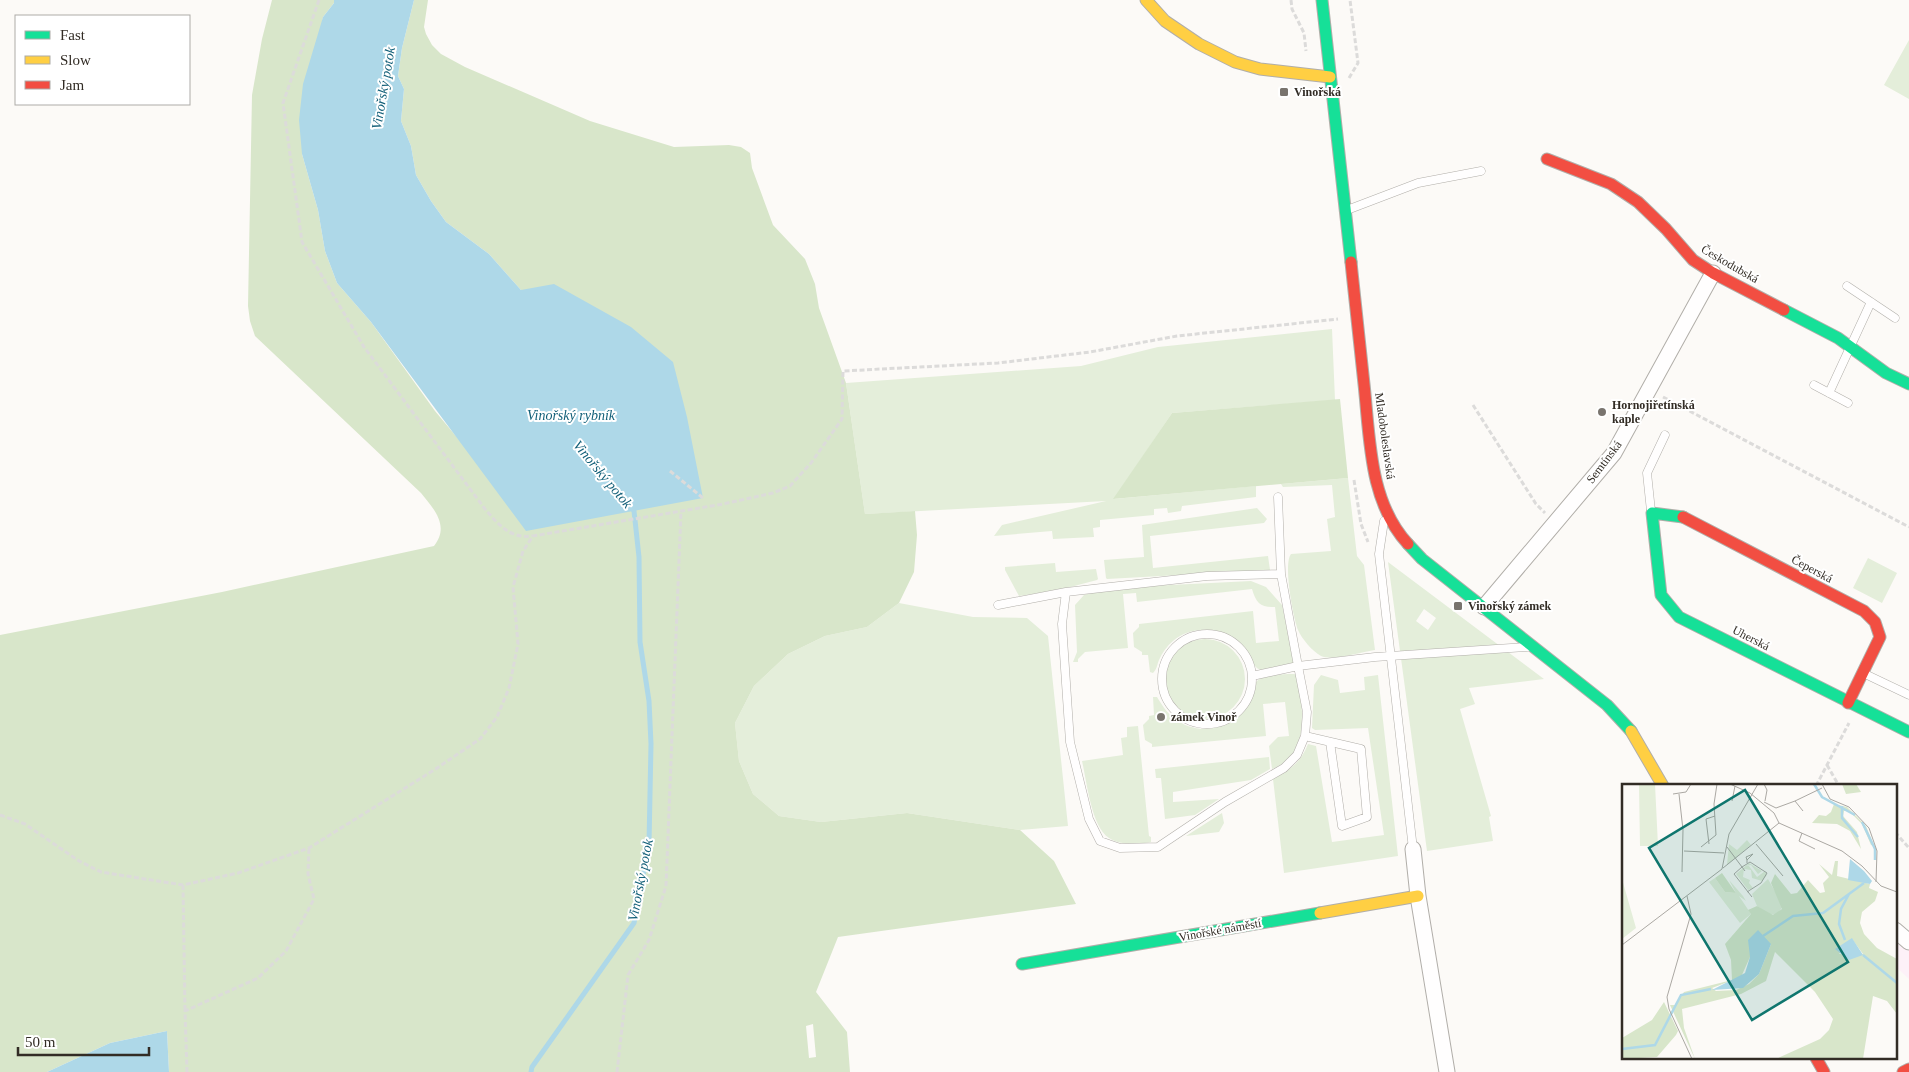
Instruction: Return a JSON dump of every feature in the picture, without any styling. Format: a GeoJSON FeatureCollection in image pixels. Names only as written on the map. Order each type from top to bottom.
{"type":"FeatureCollection","features":[{"type":"Feature","properties":{"kind":"street"},"geometry":{"type":"LineString","coordinates":[[1146,0],[1165,21],[1204,47],[1235,62],[1260,69],[1330,77]]}},
{"type":"Feature","properties":{"kind":"street","name":"Mladoboleslavská"},"geometry":{"type":"LineString","coordinates":[[1322,0],[1374,474],[1386,512],[1396,531],[1422,559],[1607,705],[1629,728],[1662,784]]}},
{"type":"Feature","properties":{"kind":"street","name":"Českodubská"},"geometry":{"type":"LineString","coordinates":[[1547,159],[1611,184],[1638,202],[1666,229],[1693,260],[1713,273],[1838,338],[1886,373],[1909,384]]}},
{"type":"Feature","properties":{"kind":"street","name":"Semtínská"},"geometry":{"type":"LineString","coordinates":[[1484,607],[1614,453],[1713,273]]}},
{"type":"Feature","properties":{"kind":"street","name":"Čeperská"},"geometry":{"type":"LineString","coordinates":[[1652,514],[1681,516],[1864,612],[1875,622],[1880,636],[1863,673],[1853,705]]}},
{"type":"Feature","properties":{"kind":"street","name":"Uherská"},"geometry":{"type":"LineString","coordinates":[[1652,514],[1661,595],[1679,617],[1909,732]]}},
{"type":"Feature","properties":{"kind":"street"},"geometry":{"type":"LineString","coordinates":[[1413,849],[1418,896],[1447,1072]]}},
{"type":"Feature","properties":{"kind":"street","name":"Vinořské náměstí"},"geometry":{"type":"LineString","coordinates":[[1022,964],[1418,896]]}},
{"type":"Feature","properties":{"kind":"street"},"geometry":{"type":"LineString","coordinates":[[1896,931],[1909,942]]}},
{"type":"Feature","properties":{"kind":"street"},"geometry":{"type":"LineString","coordinates":[[1817,1060],[1824,1072]]}},
{"type":"Feature","properties":{"kind":"street"},"geometry":{"type":"LineString","coordinates":[[1903,1072],[1909,1069]]}},
{"type":"Feature","properties":{"kind":"lane"},"geometry":{"type":"LineString","coordinates":[[1345,210],[1418,183],[1481,171]]}},
{"type":"Feature","properties":{"kind":"lane"},"geometry":{"type":"LineString","coordinates":[[1847,286],[1895,318]]}},
{"type":"Feature","properties":{"kind":"lane"},"geometry":{"type":"LineString","coordinates":[[1830,393],[1871,302]]}},
{"type":"Feature","properties":{"kind":"lane"},"geometry":{"type":"LineString","coordinates":[[1814,385],[1848,403]]}},
{"type":"Feature","properties":{"kind":"lane"},"geometry":{"type":"LineString","coordinates":[[1652,514],[1647,473],[1665,435]]}},
{"type":"Feature","properties":{"kind":"lane"},"geometry":{"type":"LineString","coordinates":[[1066,592],[1062,624],[1070,742],[1089,819],[1100,841],[1120,848],[1158,848],[1225,802],[1284,768],[1297,755],[1305,736],[1307,712],[1281,574],[1278,497]]}},
{"type":"Feature","properties":{"kind":"lane"},"geometry":{"type":"LineString","coordinates":[[1386,512],[1379,554],[1413,849]]}},
{"type":"Feature","properties":{"kind":"lane"},"geometry":{"type":"LineString","coordinates":[[998,605],[1066,592],[1206,576],[1281,574]]}},
{"type":"Feature","properties":{"kind":"lane"},"geometry":{"type":"LineString","coordinates":[[1203,634],[1217,635],[1230,640],[1245,656],[1252,676],[1250,691],[1244,705],[1232,716],[1219,722],[1203,724],[1189,720],[1176,712],[1166,700],[1162,685],[1163,670],[1172,651],[1177,645],[1189,638],[1203,634]]}},
{"type":"Feature","properties":{"kind":"lane"},"geometry":{"type":"LineString","coordinates":[[1252,676],[1298,666],[1533,647]]}},
{"type":"Feature","properties":{"kind":"lane"},"geometry":{"type":"LineString","coordinates":[[1863,673],[1909,695]]}},
{"type":"Feature","properties":{"kind":"lane"},"geometry":{"type":"LineString","coordinates":[[1305,736],[1361,749],[1367,817],[1342,826],[1330,742]]}},
{"type":"Feature","properties":{"kind":"path"},"geometry":{"type":"LineString","coordinates":[[319,0],[284,103],[302,242],[364,347],[485,509],[503,529],[519,536],[533,536],[723,504],[773,493],[790,486],[811,463],[842,419],[843,371],[998,363],[1090,352],[1177,336],[1336,319]]}},
{"type":"Feature","properties":{"kind":"path"},"geometry":{"type":"LineString","coordinates":[[1291,0],[1292,9],[1304,33],[1306,51]]}},
{"type":"Feature","properties":{"kind":"path"},"geometry":{"type":"LineString","coordinates":[[1347,83],[1358,63],[1350,0]]}},
{"type":"Feature","properties":{"kind":"path"},"geometry":{"type":"LineString","coordinates":[[1649,390],[1909,526]]}},
{"type":"Feature","properties":{"kind":"path"},"geometry":{"type":"LineString","coordinates":[[1473,405],[1536,504],[1555,524]]}},
{"type":"Feature","properties":{"kind":"path"},"geometry":{"type":"LineString","coordinates":[[670,471],[703,498]]}},
{"type":"Feature","properties":{"kind":"path"},"geometry":{"type":"LineString","coordinates":[[617,1072],[628,975],[649,940],[666,886],[681,511]]}},
{"type":"Feature","properties":{"kind":"path"},"geometry":{"type":"LineString","coordinates":[[0,815],[24,824],[79,861],[101,872],[183,885],[238,873],[309,848],[480,739],[496,717],[509,688],[518,644],[513,587],[523,551],[533,536]]}},
{"type":"Feature","properties":{"kind":"path"},"geometry":{"type":"LineString","coordinates":[[1817,784],[1853,705]]}},
{"type":"Feature","properties":{"kind":"path"},"geometry":{"type":"LineString","coordinates":[[1827,765],[1838,784]]}},
{"type":"Feature","properties":{"kind":"path"},"geometry":{"type":"LineString","coordinates":[[1896,833],[1909,848]]}},
{"type":"Feature","properties":{"kind":"path"},"geometry":{"type":"LineString","coordinates":[[185,1011],[258,978],[286,951],[314,900],[308,874],[309,848]]}},
{"type":"Feature","properties":{"kind":"path"},"geometry":{"type":"LineString","coordinates":[[183,885],[187,1072]]}},
{"type":"Feature","properties":{"kind":"shaded area"},"geometry":{"type":"Polygon","coordinates":[[[1896,928],[1909,940],[1909,979],[1896,967],[1896,928]]]}},
{"type":"Feature","properties":{"kind":"green space"},"geometry":{"type":"Polygon","coordinates":[[[272,0],[334,0],[334,3],[323,17],[302,154],[318,210],[325,251],[337,283],[371,322],[435,411],[460,441],[521,290],[489,254],[446,222],[416,175],[411,146],[401,121],[404,89],[398,76],[402,48],[414,0],[428,0],[424,27],[432,45],[441,54],[465,67],[590,121],[674,147],[729,145],[741,147],[750,153],[752,168],[773,225],[805,259],[815,284],[819,308],[846,383],[865,514],[915,511],[917,535],[914,572],[899,603],[867,627],[825,636],[788,654],[754,686],[735,723],[739,761],[753,794],[779,816],[821,822],[907,813],[1020,830],[1054,861],[1076,904],[838,937],[816,992],[847,1032],[850,1072],[169,1072],[167,1031],[110,1043],[47,1072],[0,1072],[0,635],[222,592],[434,546],[441,532],[435,512],[421,493],[255,336],[248,306],[252,95],[262,39],[272,0]],[[813,1024],[806,1026],[809,1058],[816,1057],[813,1024]]]}},
{"type":"Feature","properties":{"kind":"green space"},"geometry":{"type":"Polygon","coordinates":[[[1909,40],[1909,99],[1884,85],[1909,40]]]}},
{"type":"Feature","properties":{"kind":"green space"},"geometry":{"type":"Polygon","coordinates":[[[1332,329],[1335,400],[1172,413],[1114,499],[1256,486],[1256,497],[1182,506],[1181,511],[1168,513],[1167,508],[1154,509],[1154,515],[1100,520],[1100,527],[1093,528],[1094,537],[1053,539],[1052,531],[994,536],[1002,525],[1106,501],[865,514],[846,383],[1081,366],[1158,347],[1332,329]]]}},
{"type":"Feature","properties":{"kind":"green space"},"geometry":{"type":"Polygon","coordinates":[[[1340,399],[1348,478],[1113,499],[1172,413],[1340,399]]]}},
{"type":"Feature","properties":{"kind":"green space"},"geometry":{"type":"Polygon","coordinates":[[[1348,478],[1357,556],[1364,565],[1375,650],[1340,657],[1326,657],[1321,656],[1311,648],[1298,630],[1291,603],[1288,568],[1291,554],[1331,551],[1327,519],[1335,517],[1332,485],[1283,487],[1281,484],[1348,478]]]}},
{"type":"Feature","properties":{"kind":"green space"},"geometry":{"type":"Polygon","coordinates":[[[1257,508],[1267,519],[1264,523],[1150,536],[1153,568],[1268,556],[1270,570],[1106,578],[1104,560],[1144,557],[1142,525],[1257,508]]]}},
{"type":"Feature","properties":{"kind":"green space"},"geometry":{"type":"Polygon","coordinates":[[[1868,558],[1897,573],[1882,603],[1853,588],[1868,558]]]}},
{"type":"Feature","properties":{"kind":"green space"},"geometry":{"type":"Polygon","coordinates":[[[1388,562],[1544,679],[1469,688],[1475,704],[1460,709],[1491,816],[1489,817],[1493,841],[1427,851],[1388,562]],[[1424,609],[1416,621],[1428,630],[1436,618],[1424,609]]]}},
{"type":"Feature","properties":{"kind":"green space"},"geometry":{"type":"Polygon","coordinates":[[[1055,563],[1056,572],[1096,569],[1098,579],[1059,590],[1019,596],[1005,570],[1005,567],[1055,563]]]}},
{"type":"Feature","properties":{"kind":"green space"},"geometry":{"type":"Polygon","coordinates":[[[1251,581],[1266,587],[1282,605],[1295,664],[1273,670],[1261,670],[1255,666],[1242,646],[1235,640],[1227,635],[1209,630],[1190,632],[1173,641],[1163,652],[1153,673],[1150,672],[1148,655],[1142,655],[1142,652],[1134,647],[1133,633],[1139,627],[1139,624],[1253,611],[1256,643],[1279,641],[1275,607],[1266,607],[1260,604],[1255,598],[1252,589],[1137,602],[1136,593],[1123,594],[1128,648],[1085,652],[1078,659],[1078,662],[1073,662],[1077,652],[1075,605],[1084,595],[1110,588],[1251,581]]]}},
{"type":"Feature","properties":{"kind":"green space"},"geometry":{"type":"Polygon","coordinates":[[[899,603],[973,617],[1027,618],[1048,636],[1068,826],[1020,830],[907,813],[821,822],[779,816],[753,794],[739,761],[735,723],[754,686],[788,654],[825,636],[867,627],[899,603]]]}},
{"type":"Feature","properties":{"kind":"green space"},"geometry":{"type":"Polygon","coordinates":[[[1205,639],[1220,642],[1233,651],[1242,664],[1245,679],[1242,694],[1233,707],[1220,716],[1205,719],[1190,716],[1177,707],[1168,694],[1165,679],[1168,664],[1177,651],[1190,642],[1205,639]]]}},
{"type":"Feature","properties":{"kind":"green space"},"geometry":{"type":"Polygon","coordinates":[[[1297,674],[1301,693],[1300,739],[1288,759],[1272,769],[1269,746],[1278,737],[1289,736],[1285,702],[1263,704],[1266,736],[1152,747],[1152,744],[1145,740],[1143,725],[1149,719],[1149,716],[1154,715],[1153,697],[1157,697],[1164,708],[1183,724],[1193,728],[1214,728],[1224,725],[1241,714],[1248,705],[1254,685],[1258,680],[1268,676],[1297,674]]]}},
{"type":"Feature","properties":{"kind":"green space"},"geometry":{"type":"Polygon","coordinates":[[[1321,675],[1338,680],[1340,693],[1365,690],[1364,677],[1378,675],[1398,856],[1284,873],[1273,779],[1294,765],[1302,756],[1308,744],[1316,746],[1332,842],[1384,835],[1368,728],[1315,730],[1312,728],[1314,685],[1321,675]]]}},
{"type":"Feature","properties":{"kind":"green space"},"geometry":{"type":"Polygon","coordinates":[[[1138,726],[1151,842],[1135,844],[1114,841],[1103,832],[1094,814],[1082,761],[1123,755],[1121,738],[1127,737],[1127,727],[1138,726]]]}},
{"type":"Feature","properties":{"kind":"green space"},"geometry":{"type":"Polygon","coordinates":[[[1269,757],[1270,769],[1251,780],[1173,792],[1173,802],[1219,799],[1195,815],[1165,819],[1161,778],[1156,778],[1155,769],[1269,757]]]}},
{"type":"Feature","properties":{"kind":"green space"},"geometry":{"type":"Polygon","coordinates":[[[1222,813],[1224,823],[1219,832],[1186,836],[1222,813]]]}},
{"type":"Feature","properties":{"kind":"water","name":"Vinořský rybník"},"geometry":{"type":"Polygon","coordinates":[[[334,0],[414,0],[402,48],[398,76],[404,89],[401,121],[411,146],[416,175],[431,201],[446,222],[489,254],[521,290],[554,284],[631,327],[673,362],[687,417],[703,498],[526,531],[371,322],[337,283],[325,251],[318,210],[302,154],[299,120],[303,84],[323,17],[334,3],[334,0]]]}},
{"type":"Feature","properties":{"kind":"water"},"geometry":{"type":"Polygon","coordinates":[[[167,1031],[169,1072],[47,1072],[110,1043],[167,1031]]]}},
{"type":"Feature","properties":{"kind":"waterway","name":"Vinořský potok"},"geometry":{"type":"LineString","coordinates":[[531,1072],[532,1067],[634,923],[649,844],[651,744],[649,701],[640,642],[639,557],[634,511],[631,507]]}},
{"type":"Feature","properties":{"kind":"traffic: fast"},"geometry":{"type":"LineString","coordinates":[[1322,0],[1351,262]]}},
{"type":"Feature","properties":{"kind":"traffic: fast"},"geometry":{"type":"LineString","coordinates":[[1784,310],[1838,338],[1886,373],[1909,384]]}},
{"type":"Feature","properties":{"kind":"traffic: fast"},"geometry":{"type":"LineString","coordinates":[[1683,517],[1652,513],[1661,595],[1679,617],[1909,732]]}},
{"type":"Feature","properties":{"kind":"traffic: fast"},"geometry":{"type":"LineString","coordinates":[[1408,544],[1422,559],[1607,705],[1631,731]]}},
{"type":"Feature","properties":{"kind":"traffic: fast"},"geometry":{"type":"LineString","coordinates":[[1022,964],[1320,913]]}},
{"type":"Feature","properties":{"kind":"traffic: slow"},"geometry":{"type":"LineString","coordinates":[[1146,0],[1165,21],[1199,44],[1235,62],[1260,69],[1330,77]]}},
{"type":"Feature","properties":{"kind":"traffic: slow"},"geometry":{"type":"LineString","coordinates":[[1631,731],[1662,784]]}},
{"type":"Feature","properties":{"kind":"traffic: slow"},"geometry":{"type":"LineString","coordinates":[[1320,913],[1418,896]]}},
{"type":"Feature","properties":{"kind":"traffic: jam"},"geometry":{"type":"LineString","coordinates":[[1547,159],[1611,184],[1638,202],[1666,229],[1693,260],[1713,273],[1784,310]]}},
{"type":"Feature","properties":{"kind":"traffic: jam"},"geometry":{"type":"LineString","coordinates":[[1351,262],[1370,448],[1374,469],[1386,509],[1395,527],[1408,544]]}},
{"type":"Feature","properties":{"kind":"traffic: jam"},"geometry":{"type":"LineString","coordinates":[[1683,517],[1864,611],[1875,622],[1880,637],[1848,703]]}},
{"type":"Feature","properties":{"kind":"traffic: jam"},"geometry":{"type":"LineString","coordinates":[[1817,1060],[1824,1072]]}},
{"type":"Feature","properties":{"kind":"traffic: jam"},"geometry":{"type":"LineString","coordinates":[[1903,1072],[1909,1069]]}},
{"type":"Feature","properties":{"kind":"place","name":"Vinořská"},"geometry":{"type":"Point","coordinates":[1284,92]}},
{"type":"Feature","properties":{"kind":"place","name":"Hornojiřetínská kaple"},"geometry":{"type":"Point","coordinates":[1602,412]}},
{"type":"Feature","properties":{"kind":"place","name":"Vinořský zámek"},"geometry":{"type":"Point","coordinates":[1458,606]}},
{"type":"Feature","properties":{"kind":"place","name":"zámek Vinoř"},"geometry":{"type":"Point","coordinates":[1161,717]}}]}
